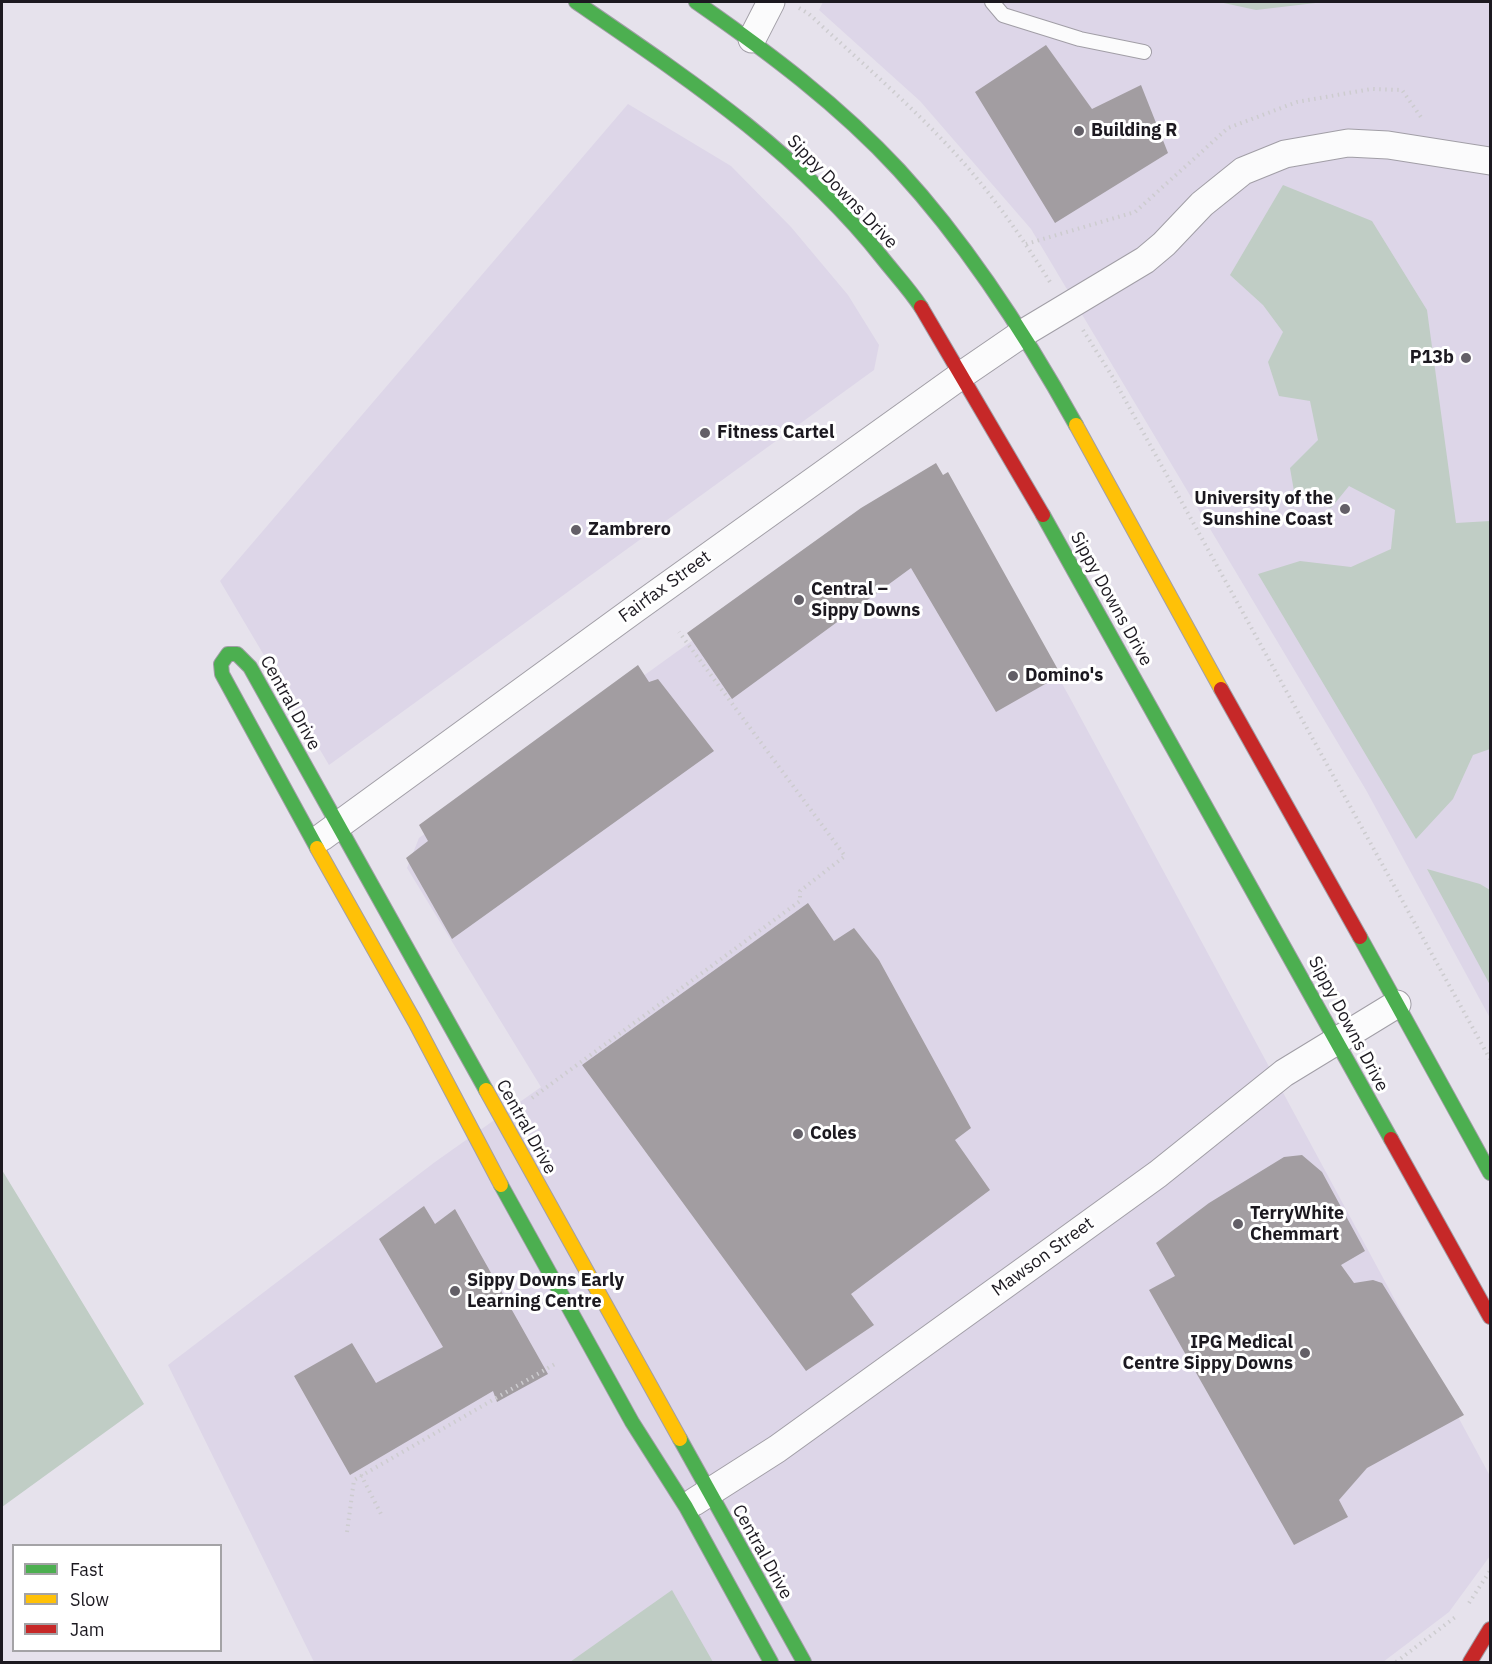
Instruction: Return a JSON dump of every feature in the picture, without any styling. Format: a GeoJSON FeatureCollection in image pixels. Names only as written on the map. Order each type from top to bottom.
{"type":"FeatureCollection","features":[{"type":"Feature","properties":{"kind":"main road","name":"Sippy Downs Drive"},"geometry":{"type":"LineString","coordinates":[[576,2],[705,91],[759,133],[804,174],[871,243],[917,301],[963,374],[1303,977],[1491,1317]]}},
{"type":"Feature","properties":{"kind":"main road"},"geometry":{"type":"LineString","coordinates":[[696,2],[752,39],[838,111],[921,195],[958,241],[1065,407],[1491,1173]]}},
{"type":"Feature","properties":{"kind":"main road","name":"Central Drive"},"geometry":{"type":"LineString","coordinates":[[771,1662],[686,1507],[614,1389],[515,1212],[415,1022],[225,683],[222,664],[228,654],[233,652],[244,658],[250,668],[804,1662]]}},
{"type":"Feature","properties":{"kind":"main road"},"geometry":{"type":"LineString","coordinates":[[1470,1662],[1491,1629]]}},
{"type":"Feature","properties":{"kind":"main road"},"geometry":{"type":"LineString","coordinates":[[1478,1662],[1491,1654]]}},
{"type":"Feature","properties":{"kind":"street"},"geometry":{"type":"LineString","coordinates":[[752,39],[783,4]]}},
{"type":"Feature","properties":{"kind":"street","name":"Fairfax Street"},"geometry":{"type":"LineString","coordinates":[[313,843],[963,374],[1020,335],[1145,260],[1223,185],[1243,171],[1285,154],[1348,143],[1388,145],[1491,161]]}},
{"type":"Feature","properties":{"kind":"street","name":"Mawson Street"},"geometry":{"type":"LineString","coordinates":[[686,1507],[777,1449],[1062,1244],[1158,1174],[1284,1073],[1397,1004]]}},
{"type":"Feature","properties":{"kind":"lane"},"geometry":{"type":"LineString","coordinates":[[992,2],[1003,15],[1080,39],[1144,52]]}},
{"type":"Feature","properties":{"kind":"path"},"geometry":{"type":"LineString","coordinates":[[783,4],[809,14],[932,129],[979,181],[1026,244],[1112,376],[1491,1059]]}},
{"type":"Feature","properties":{"kind":"path"},"geometry":{"type":"LineString","coordinates":[[532,1098],[800,901],[800,891],[845,856],[679,632]]}},
{"type":"Feature","properties":{"kind":"path"},"geometry":{"type":"LineString","coordinates":[[347,1532],[354,1480],[555,1364]]}},
{"type":"Feature","properties":{"kind":"path"},"geometry":{"type":"LineString","coordinates":[[361,1475],[381,1514]]}},
{"type":"Feature","properties":{"kind":"path"},"geometry":{"type":"LineString","coordinates":[[1396,1662],[1464,1610],[1491,1572]]}},
{"type":"Feature","properties":{"kind":"shaded area","name":"University of the Sunshine Coast"},"geometry":{"type":"Polygon","coordinates":[[[823,2],[1490,2],[1490,1018],[1366,790],[1031,229],[920,101],[819,10],[823,2]]]}},
{"type":"Feature","properties":{"kind":"shaded area"},"geometry":{"type":"Polygon","coordinates":[[[1219,2],[1324,2],[1256,10],[1219,2]]]}},
{"type":"Feature","properties":{"kind":"shaded area"},"geometry":{"type":"Polygon","coordinates":[[[628,104],[731,166],[791,227],[848,295],[879,345],[874,370],[329,765],[220,581],[628,104]]]}},
{"type":"Feature","properties":{"kind":"shaded area"},"geometry":{"type":"Polygon","coordinates":[[[1283,185],[1372,221],[1427,310],[1456,523],[1490,521],[1490,749],[1473,755],[1453,799],[1416,839],[1258,574],[1300,561],[1351,567],[1391,549],[1395,510],[1349,486],[1331,508],[1295,497],[1290,468],[1318,440],[1310,401],[1279,396],[1268,362],[1283,332],[1263,305],[1230,275],[1283,185]]]}},
{"type":"Feature","properties":{"kind":"shaded area"},"geometry":{"type":"Polygon","coordinates":[[[927,471],[949,482],[1070,698],[1490,1476],[1490,1556],[1449,1612],[1383,1662],[314,1662],[168,1365],[435,1162],[541,1087],[407,868],[419,838],[927,471]]]}},
{"type":"Feature","properties":{"kind":"shaded area"},"geometry":{"type":"Polygon","coordinates":[[[1427,869],[1480,884],[1490,890],[1490,985],[1427,869]]]}},
{"type":"Feature","properties":{"kind":"shaded area"},"geometry":{"type":"Polygon","coordinates":[[[2,1170],[144,1404],[2,1507],[2,1170]]]}},
{"type":"Feature","properties":{"kind":"shaded area"},"geometry":{"type":"Polygon","coordinates":[[[672,1590],[713,1662],[570,1662],[672,1590]]]}},
{"type":"Feature","properties":{"kind":"building","name":"Building R"},"geometry":{"type":"Polygon","coordinates":[[[1046,45],[1092,109],[1141,85],[1168,153],[1055,223],[975,92],[1046,45]]]}},
{"type":"Feature","properties":{"kind":"building","name":"Central – Sippy Downs"},"geometry":{"type":"Polygon","coordinates":[[[936,463],[943,475],[948,472],[1061,675],[996,712],[911,568],[732,699],[687,633],[861,508],[936,463]]]}},
{"type":"Feature","properties":{"kind":"building"},"geometry":{"type":"Polygon","coordinates":[[[638,665],[649,682],[658,679],[714,751],[452,939],[406,858],[428,841],[419,825],[638,665]]]}},
{"type":"Feature","properties":{"kind":"building","name":"Coles"},"geometry":{"type":"Polygon","coordinates":[[[808,903],[834,941],[854,928],[879,960],[971,1128],[955,1140],[990,1190],[851,1294],[874,1325],[806,1371],[582,1065],[808,903]]]}},
{"type":"Feature","properties":{"kind":"building","name":"IPG Medical Centre Sippy Downs"},"geometry":{"type":"Polygon","coordinates":[[[1302,1155],[1322,1172],[1365,1251],[1341,1265],[1354,1283],[1373,1280],[1382,1283],[1464,1415],[1367,1468],[1339,1500],[1348,1517],[1294,1545],[1149,1290],[1175,1276],[1156,1243],[1209,1203],[1284,1157],[1302,1155]]]}},
{"type":"Feature","properties":{"kind":"building","name":"Sippy Downs Early Learning Centre"},"geometry":{"type":"Polygon","coordinates":[[[424,1206],[435,1224],[455,1209],[548,1374],[497,1402],[493,1391],[350,1475],[294,1376],[352,1343],[376,1383],[443,1347],[379,1239],[424,1206]]]}},
{"type":"Feature","properties":{"kind":"traffic: fast"},"geometry":{"type":"LineString","coordinates":[[576,2],[700,89],[779,151],[851,221],[921,307]]}},
{"type":"Feature","properties":{"kind":"traffic: fast"},"geometry":{"type":"LineString","coordinates":[[696,2],[802,80],[852,123],[899,170],[973,260],[1037,358],[1076,425]]}},
{"type":"Feature","properties":{"kind":"traffic: fast"},"geometry":{"type":"LineString","coordinates":[[1043,515],[1391,1139]]}},
{"type":"Feature","properties":{"kind":"traffic: fast"},"geometry":{"type":"LineString","coordinates":[[317,848],[222,674],[221,664],[228,654],[237,654],[250,667],[486,1090]]}},
{"type":"Feature","properties":{"kind":"traffic: fast"},"geometry":{"type":"LineString","coordinates":[[1360,937],[1490,1173]]}},
{"type":"Feature","properties":{"kind":"traffic: fast"},"geometry":{"type":"LineString","coordinates":[[501,1185],[632,1422],[686,1507],[771,1662]]}},
{"type":"Feature","properties":{"kind":"traffic: fast"},"geometry":{"type":"LineString","coordinates":[[680,1439],[804,1662]]}},
{"type":"Feature","properties":{"kind":"traffic: slow"},"geometry":{"type":"LineString","coordinates":[[1076,425],[1221,689]]}},
{"type":"Feature","properties":{"kind":"traffic: slow"},"geometry":{"type":"LineString","coordinates":[[317,848],[415,1022],[501,1185]]}},
{"type":"Feature","properties":{"kind":"traffic: slow"},"geometry":{"type":"LineString","coordinates":[[486,1090],[680,1439]]}},
{"type":"Feature","properties":{"kind":"traffic: jam"},"geometry":{"type":"LineString","coordinates":[[921,307],[1043,515]]}},
{"type":"Feature","properties":{"kind":"traffic: jam"},"geometry":{"type":"LineString","coordinates":[[1221,689],[1360,937]]}},
{"type":"Feature","properties":{"kind":"traffic: jam"},"geometry":{"type":"LineString","coordinates":[[1391,1139],[1490,1317]]}},
{"type":"Feature","properties":{"kind":"traffic: jam"},"geometry":{"type":"LineString","coordinates":[[1470,1662],[1490,1629]]}},
{"type":"Feature","properties":{"kind":"place","name":"Building R"},"geometry":{"type":"Point","coordinates":[1079,131]}},
{"type":"Feature","properties":{"kind":"place","name":"P13b"},"geometry":{"type":"Point","coordinates":[1466,358]}},
{"type":"Feature","properties":{"kind":"place","name":"Fitness Cartel"},"geometry":{"type":"Point","coordinates":[705,433]}},
{"type":"Feature","properties":{"kind":"place","name":"University of the Sunshine Coast"},"geometry":{"type":"Point","coordinates":[1345,509]}},
{"type":"Feature","properties":{"kind":"place","name":"Zambrero"},"geometry":{"type":"Point","coordinates":[576,530]}},
{"type":"Feature","properties":{"kind":"place","name":"Central – Sippy Downs"},"geometry":{"type":"Point","coordinates":[799,600]}},
{"type":"Feature","properties":{"kind":"place","name":"Domino's"},"geometry":{"type":"Point","coordinates":[1013,676]}},
{"type":"Feature","properties":{"kind":"place","name":"Coles"},"geometry":{"type":"Point","coordinates":[798,1134]}},
{"type":"Feature","properties":{"kind":"place","name":"TerryWhite Chemmart"},"geometry":{"type":"Point","coordinates":[1238,1224]}},
{"type":"Feature","properties":{"kind":"place","name":"Sippy Downs Early Learning Centre"},"geometry":{"type":"Point","coordinates":[455,1291]}},
{"type":"Feature","properties":{"kind":"place","name":"IPG Medical Centre Sippy Downs"},"geometry":{"type":"Point","coordinates":[1305,1353]}}]}
